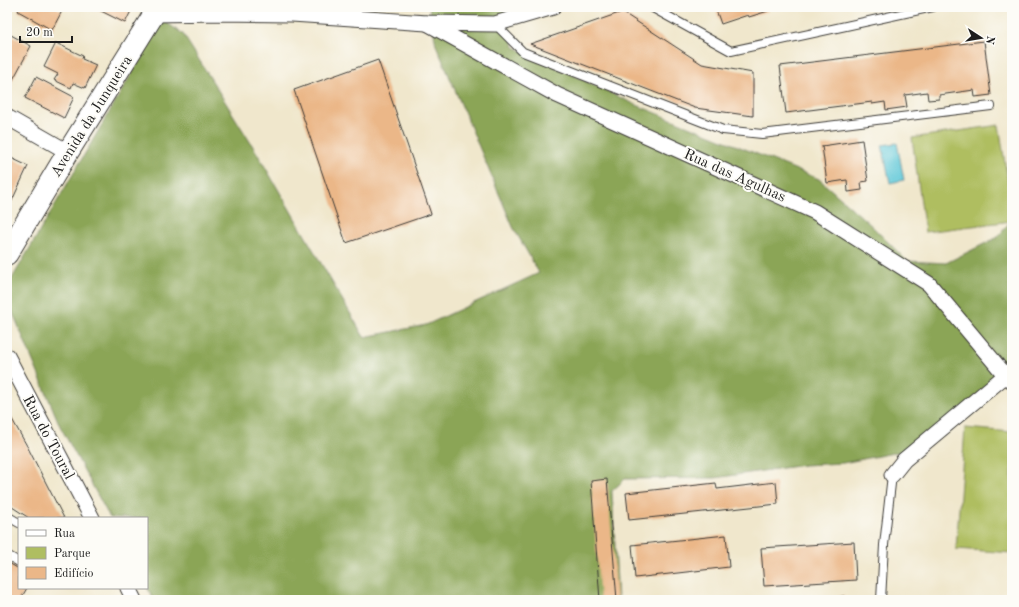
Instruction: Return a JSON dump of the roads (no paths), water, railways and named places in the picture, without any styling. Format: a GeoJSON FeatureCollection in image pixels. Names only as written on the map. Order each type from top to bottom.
{"type":"FeatureCollection","features":[{"type":"Feature","properties":{"kind":"street"},"geometry":{"type":"LineString","coordinates":[[155,11],[292,14],[427,23],[495,24],[553,7]]}},
{"type":"Feature","properties":{"kind":"street","name":"Avenida da Junqueira"},"geometry":{"type":"LineString","coordinates":[[7,254],[16,228],[68,152],[155,11]]}},
{"type":"Feature","properties":{"kind":"street","name":"Rua das Agulhas"},"geometry":{"type":"LineString","coordinates":[[427,23],[557,94],[815,212],[929,284],[1010,376]]}},
{"type":"Feature","properties":{"kind":"street"},"geometry":{"type":"LineString","coordinates":[[7,117],[68,152]]}},
{"type":"Feature","properties":{"kind":"street","name":"Rua do Toural"},"geometry":{"type":"LineString","coordinates":[[7,356],[91,517]]}},
{"type":"Feature","properties":{"kind":"street"},"geometry":{"type":"LineString","coordinates":[[892,475],[904,460],[1010,376]]}},
{"type":"Feature","properties":{"kind":"street"},"geometry":{"type":"LineString","coordinates":[[128,589],[134,600]]}},
{"type":"Feature","properties":{"kind":"lane"},"geometry":{"type":"LineString","coordinates":[[651,7],[731,51],[933,7]]}},
{"type":"Feature","properties":{"kind":"lane"},"geometry":{"type":"LineString","coordinates":[[495,24],[523,52],[723,130],[762,134],[991,106]]}},
{"type":"Feature","properties":{"kind":"lane"},"geometry":{"type":"LineString","coordinates":[[881,600],[884,545],[892,475]]}},
{"type":"Feature","properties":{"kind":"lane"},"geometry":{"type":"LineString","coordinates":[[7,516],[18,522]]}},
{"type":"Feature","properties":{"kind":"lane"},"geometry":{"type":"LineString","coordinates":[[7,555],[18,561]]}},
{"type":"Feature","properties":{"kind":"water"},"geometry":{"type":"Polygon","coordinates":[[[897,143],[904,180],[890,183],[882,145],[897,143]]]}}]}
